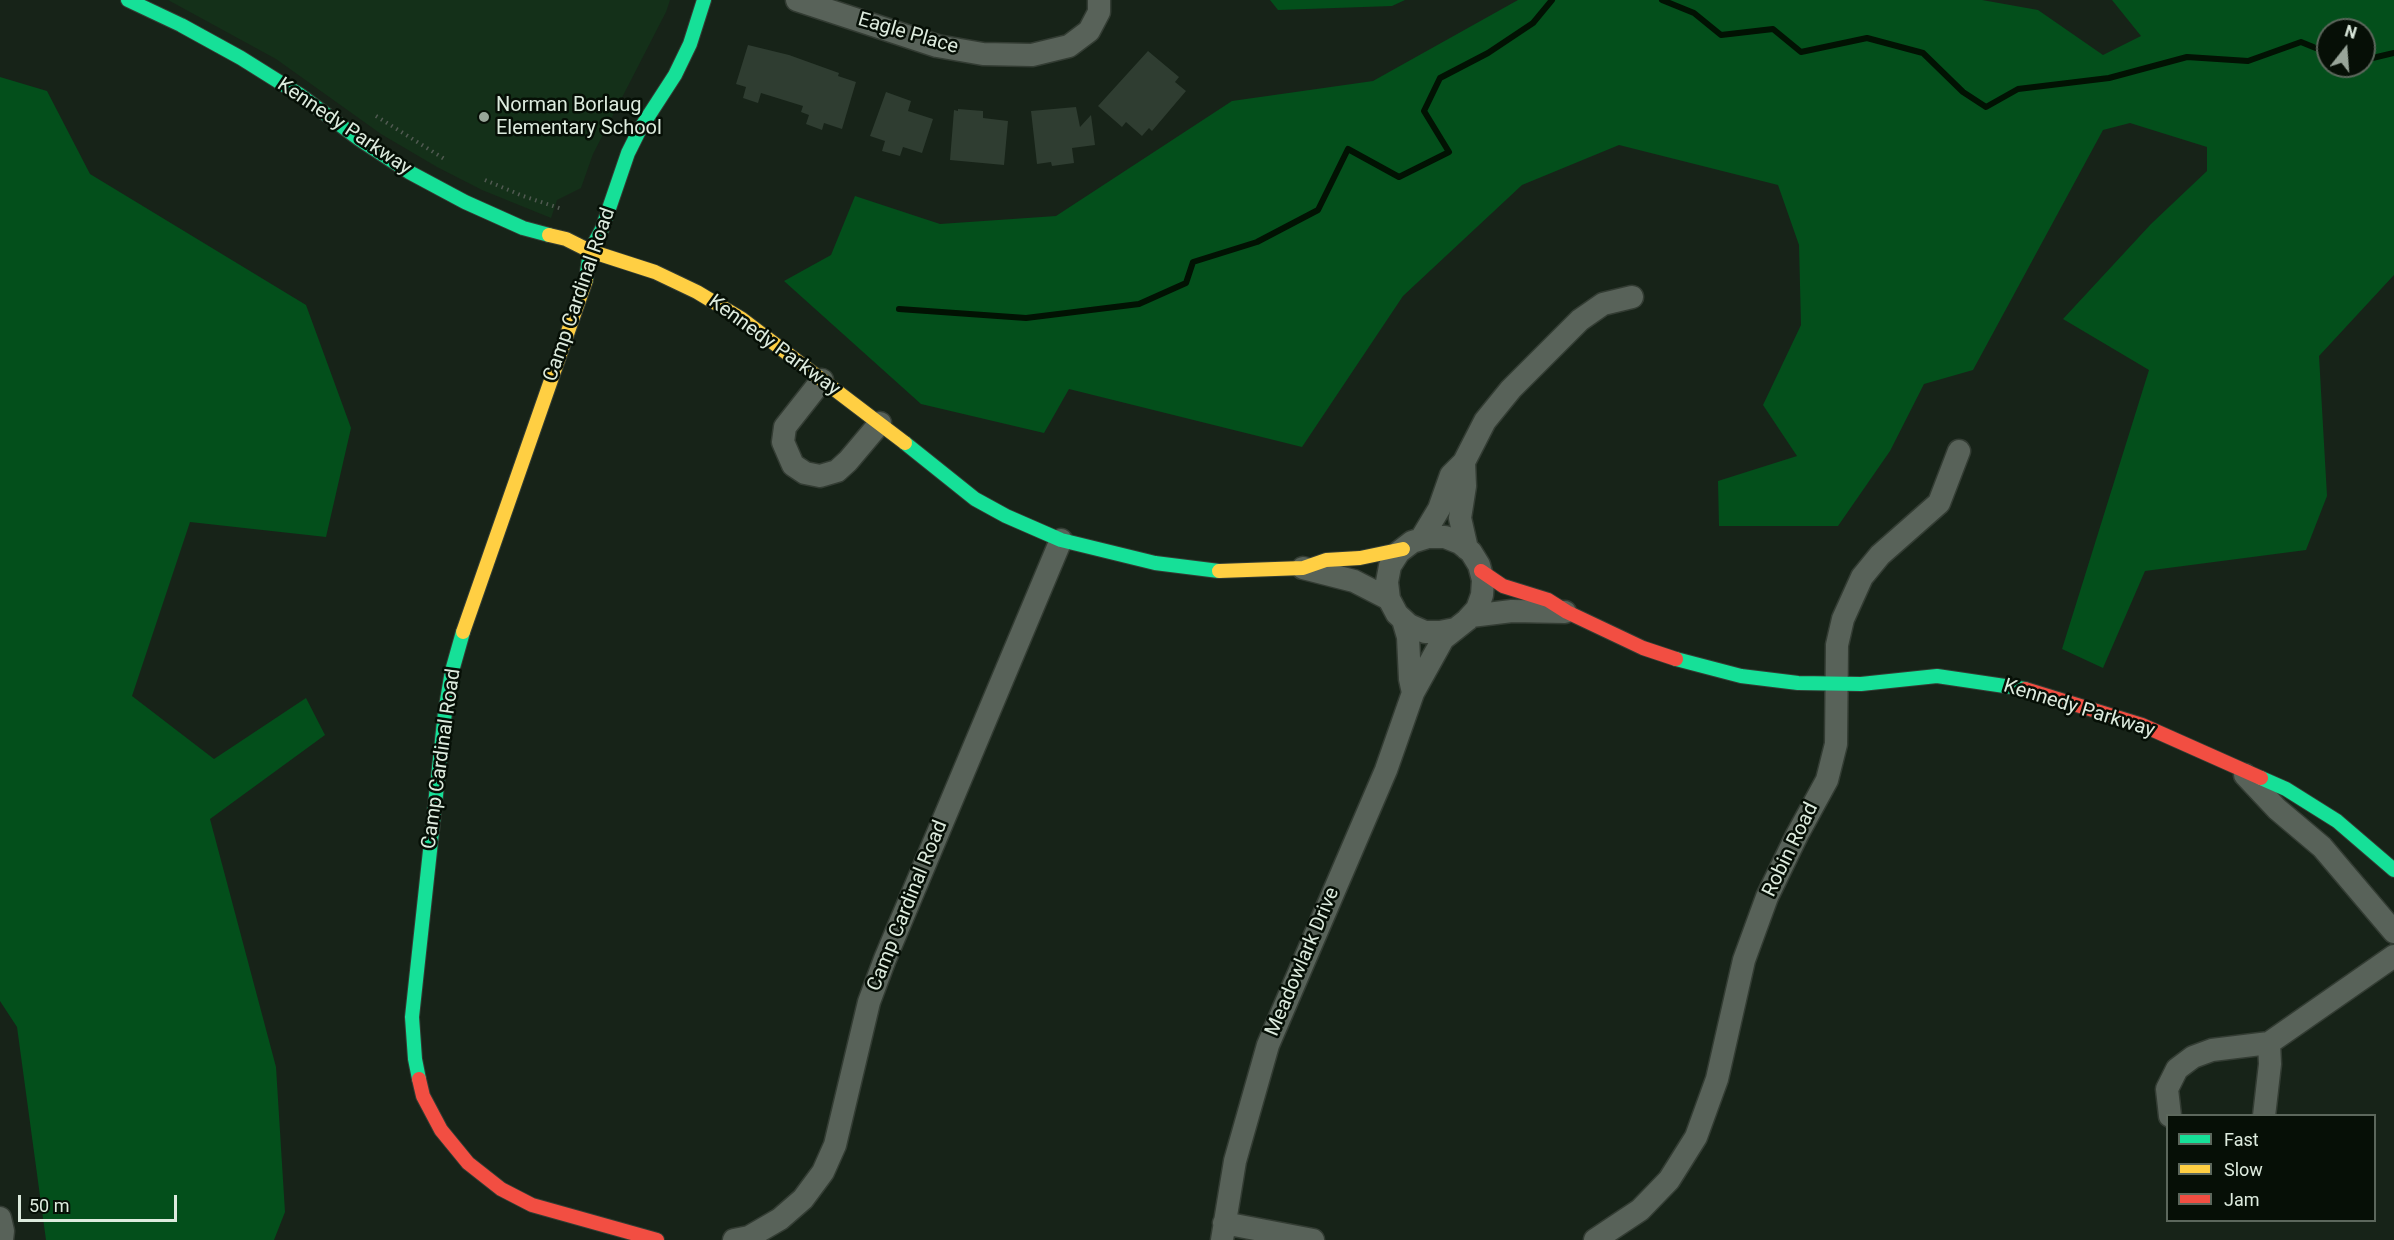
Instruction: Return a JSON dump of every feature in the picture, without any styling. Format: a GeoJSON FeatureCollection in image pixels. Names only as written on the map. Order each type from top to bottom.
{"type":"FeatureCollection","features":[{"type":"Feature","properties":{"kind":"street","name":"Kennedy Parkway"},"geometry":{"type":"LineString","coordinates":[[128,0],[181,25],[241,58],[300,95],[359,139],[418,177],[465,202],[523,228],[566,239],[590,250],[655,272],[697,292],[742,319],[880,423],[975,499],[1006,516],[1061,540],[1155,563],[1212,571],[1303,568],[1326,560],[1360,558],[1412,544]]}},
{"type":"Feature","properties":{"kind":"street","name":"Camp Cardinal Road"},"geometry":{"type":"LineString","coordinates":[[657,1240],[532,1205],[501,1189],[468,1163],[441,1130],[423,1096],[414,1049],[412,1017],[445,712],[452,671],[463,632],[587,279],[590,250],[602,229],[628,153],[640,129],[675,75],[690,44],[704,0]]}},
{"type":"Feature","properties":{"kind":"street","name":"Eagle Place"},"geometry":{"type":"LineString","coordinates":[[798,0],[937,46],[983,54],[1032,55],[1069,46],[1089,31],[1099,12],[1099,0]]}},
{"type":"Feature","properties":{"kind":"street"},"geometry":{"type":"LineString","coordinates":[[1412,544],[1428,537],[1446,537],[1460,543],[1479,565],[1484,580],[1482,595],[1477,609],[1463,622],[1440,632],[1425,632],[1409,625],[1397,614],[1389,599],[1387,582],[1390,566],[1412,544],[1439,509],[1451,475],[1464,462],[1485,421],[1504,397],[1580,320],[1603,304],[1632,297]]}},
{"type":"Feature","properties":{"kind":"street"},"geometry":{"type":"LineString","coordinates":[[822,380],[785,427],[783,442],[793,465],[805,474],[820,476],[837,471],[849,461],[880,423]]}},
{"type":"Feature","properties":{"kind":"street","name":"Robin Road"},"geometry":{"type":"LineString","coordinates":[[1595,1240],[1640,1210],[1669,1180],[1696,1137],[1717,1079],[1744,960],[1767,897],[1827,780],[1836,744],[1837,645],[1843,619],[1862,577],[1880,555],[1939,503],[1959,451]]}},
{"type":"Feature","properties":{"kind":"street"},"geometry":{"type":"LineString","coordinates":[[1464,462],[1465,486],[1460,518],[1467,549]]}},
{"type":"Feature","properties":{"kind":"street","name":"Camp Cardinal Road"},"geometry":{"type":"LineString","coordinates":[[734,1240],[749,1237],[780,1219],[803,1199],[823,1172],[835,1145],[869,1002],[885,959],[1061,540]]}},
{"type":"Feature","properties":{"kind":"street","name":"Kennedy Parkway"},"geometry":{"type":"LineString","coordinates":[[1303,568],[1364,584],[1389,599]]}},
{"type":"Feature","properties":{"kind":"street","name":"Kennedy Parkway"},"geometry":{"type":"LineString","coordinates":[[1481,571],[1503,586],[1548,600],[1567,612],[1643,648],[1687,663],[1741,676],[1798,683],[1837,684],[1936,676],[2014,686],[2142,725],[2286,789],[2337,821],[2394,870]]}},
{"type":"Feature","properties":{"kind":"street","name":"Kennedy Parkway"},"geometry":{"type":"LineString","coordinates":[[1463,622],[1512,611],[1567,612]]}},
{"type":"Feature","properties":{"kind":"street","name":"Meadowlark Drive"},"geometry":{"type":"LineString","coordinates":[[1403,620],[1408,637],[1413,693]]}},
{"type":"Feature","properties":{"kind":"street","name":"Meadowlark Drive"},"geometry":{"type":"LineString","coordinates":[[1223,1232],[1235,1161],[1268,1045],[1386,770],[1413,693],[1443,639],[1463,622]]}},
{"type":"Feature","properties":{"kind":"street","name":"Kennedy Parkway"},"geometry":{"type":"LineString","coordinates":[[2238,768],[2277,809],[2322,847],[2394,932]]}},
{"type":"Feature","properties":{"kind":"street"},"geometry":{"type":"LineString","coordinates":[[2170,1114],[2167,1089],[2177,1069],[2193,1057],[2212,1050],[2270,1042],[2394,956]]}},
{"type":"Feature","properties":{"kind":"street"},"geometry":{"type":"LineString","coordinates":[[2264,1114],[2271,1064],[2270,1042]]}},
{"type":"Feature","properties":{"kind":"street"},"geometry":{"type":"LineString","coordinates":[[0,1218],[3,1231],[2,1240]]}},
{"type":"Feature","properties":{"kind":"street"},"geometry":{"type":"LineString","coordinates":[[1223,1232],[1313,1240]]}},
{"type":"Feature","properties":{"kind":"path"},"geometry":{"type":"LineString","coordinates":[[375,116],[453,164]]}},
{"type":"Feature","properties":{"kind":"path"},"geometry":{"type":"LineString","coordinates":[[483,179],[564,210]]}},
{"type":"Feature","properties":{"kind":"shaded area","name":"Norman Borlaug Elementary School"},"geometry":{"type":"Polygon","coordinates":[[[168,0],[670,0],[593,154],[581,188],[557,200],[551,218],[482,190],[437,167],[381,134],[276,59],[168,0]]]}},
{"type":"Feature","properties":{"kind":"green space"},"geometry":{"type":"Polygon","coordinates":[[[1270,0],[1405,0],[1392,6],[1278,10],[1270,0]]]}},
{"type":"Feature","properties":{"kind":"green space"},"geometry":{"type":"Polygon","coordinates":[[[1518,0],[1982,0],[2038,10],[2103,55],[2141,36],[2112,0],[2394,0],[2394,275],[2319,356],[2327,496],[2306,550],[2145,571],[2103,668],[2062,649],[2149,370],[2063,319],[2151,224],[2207,171],[2207,147],[2130,123],[2103,130],[1973,370],[1924,384],[1890,451],[1838,526],[1719,526],[1718,481],[1797,456],[1763,405],[1801,325],[1799,245],[1778,185],[1619,145],[1522,185],[1403,296],[1302,447],[1069,389],[1044,433],[921,404],[784,281],[831,255],[855,196],[940,224],[1056,216],[1232,101],[1373,81],[1518,0]]]}},
{"type":"Feature","properties":{"kind":"green space"},"geometry":{"type":"Polygon","coordinates":[[[0,77],[47,91],[90,174],[306,305],[351,428],[326,537],[190,522],[132,696],[214,759],[306,698],[325,735],[210,819],[276,1067],[285,1212],[274,1240],[46,1240],[17,1027],[0,1001],[0,77]]]}},
{"type":"Feature","properties":{"kind":"building"},"geometry":{"type":"Polygon","coordinates":[[[748,45],[789,55],[839,73],[838,76],[856,82],[842,129],[824,123],[822,130],[806,124],[809,115],[801,112],[803,106],[761,93],[758,103],[743,98],[746,87],[736,84],[748,45]]]}},
{"type":"Feature","properties":{"kind":"building"},"geometry":{"type":"Polygon","coordinates":[[[1148,51],[1179,77],[1175,82],[1186,91],[1152,131],[1149,128],[1142,136],[1126,122],[1122,127],[1098,106],[1148,51]]]}},
{"type":"Feature","properties":{"kind":"building"},"geometry":{"type":"Polygon","coordinates":[[[886,92],[911,101],[908,111],[933,119],[922,153],[903,147],[900,156],[882,151],[885,141],[870,136],[886,92]]]}},
{"type":"Feature","properties":{"kind":"building"},"geometry":{"type":"Polygon","coordinates":[[[1076,107],[1080,127],[1091,115],[1095,145],[1072,148],[1074,163],[1052,166],[1051,162],[1037,164],[1031,111],[1076,107]]]}},
{"type":"Feature","properties":{"kind":"building"},"geometry":{"type":"Polygon","coordinates":[[[958,109],[983,111],[983,118],[1008,121],[1004,165],[950,160],[954,110],[958,111],[958,109]]]}},
{"type":"Feature","properties":{"kind":"waterway"},"geometry":{"type":"LineString","coordinates":[[899,309],[1026,318],[1139,304],[1186,283],[1193,262],[1257,242],[1318,210],[1348,149],[1399,177],[1449,152],[1424,111],[1440,78],[1488,53],[1533,23],[1552,0]]}},
{"type":"Feature","properties":{"kind":"waterway"},"geometry":{"type":"LineString","coordinates":[[1662,0],[1694,13],[1721,35],[1773,29],[1801,52],[1867,38],[1923,53],[1963,92],[1986,107],[2018,89],[2109,78],[2187,57],[2248,61],[2301,42],[2316,48]]}},
{"type":"Feature","properties":{"kind":"waterway"},"geometry":{"type":"LineString","coordinates":[[2376,57],[2394,53]]}},
{"type":"Feature","properties":{"kind":"traffic: fast"},"geometry":{"type":"LineString","coordinates":[[128,0],[181,25],[241,58],[300,95],[359,139],[409,172],[465,202],[523,228],[549,235]]}},
{"type":"Feature","properties":{"kind":"traffic: fast"},"geometry":{"type":"LineString","coordinates":[[586,280],[590,251],[602,229],[628,153],[640,129],[675,75],[690,44],[704,0]]}},
{"type":"Feature","properties":{"kind":"traffic: fast"},"geometry":{"type":"LineString","coordinates":[[905,443],[975,499],[1006,516],[1061,540],[1155,563],[1219,571]]}},
{"type":"Feature","properties":{"kind":"traffic: fast"},"geometry":{"type":"LineString","coordinates":[[419,1079],[412,1017],[445,712],[452,671],[463,632]]}},
{"type":"Feature","properties":{"kind":"traffic: fast"},"geometry":{"type":"LineString","coordinates":[[1676,659],[1741,676],[1798,683],[1861,684],[1937,676],[2025,689]]}},
{"type":"Feature","properties":{"kind":"traffic: fast"},"geometry":{"type":"LineString","coordinates":[[2261,778],[2286,789],[2337,821],[2394,870]]}},
{"type":"Feature","properties":{"kind":"traffic: slow"},"geometry":{"type":"LineString","coordinates":[[549,235],[566,239],[590,251],[655,272],[697,292],[742,319],[905,443]]}},
{"type":"Feature","properties":{"kind":"traffic: slow"},"geometry":{"type":"LineString","coordinates":[[463,632],[586,280]]}},
{"type":"Feature","properties":{"kind":"traffic: slow"},"geometry":{"type":"LineString","coordinates":[[1219,571],[1303,568],[1326,560],[1360,558],[1403,549]]}},
{"type":"Feature","properties":{"kind":"traffic: jam"},"geometry":{"type":"LineString","coordinates":[[1481,571],[1503,586],[1548,600],[1567,612],[1643,648],[1676,659]]}},
{"type":"Feature","properties":{"kind":"traffic: jam"},"geometry":{"type":"LineString","coordinates":[[2025,689],[2142,725],[2261,778]]}},
{"type":"Feature","properties":{"kind":"traffic: jam"},"geometry":{"type":"LineString","coordinates":[[419,1079],[423,1096],[441,1130],[468,1163],[501,1189],[532,1205],[657,1240]]}},
{"type":"Feature","properties":{"kind":"place","name":"Norman Borlaug Elementary School"},"geometry":{"type":"Point","coordinates":[484,117]}}]}
